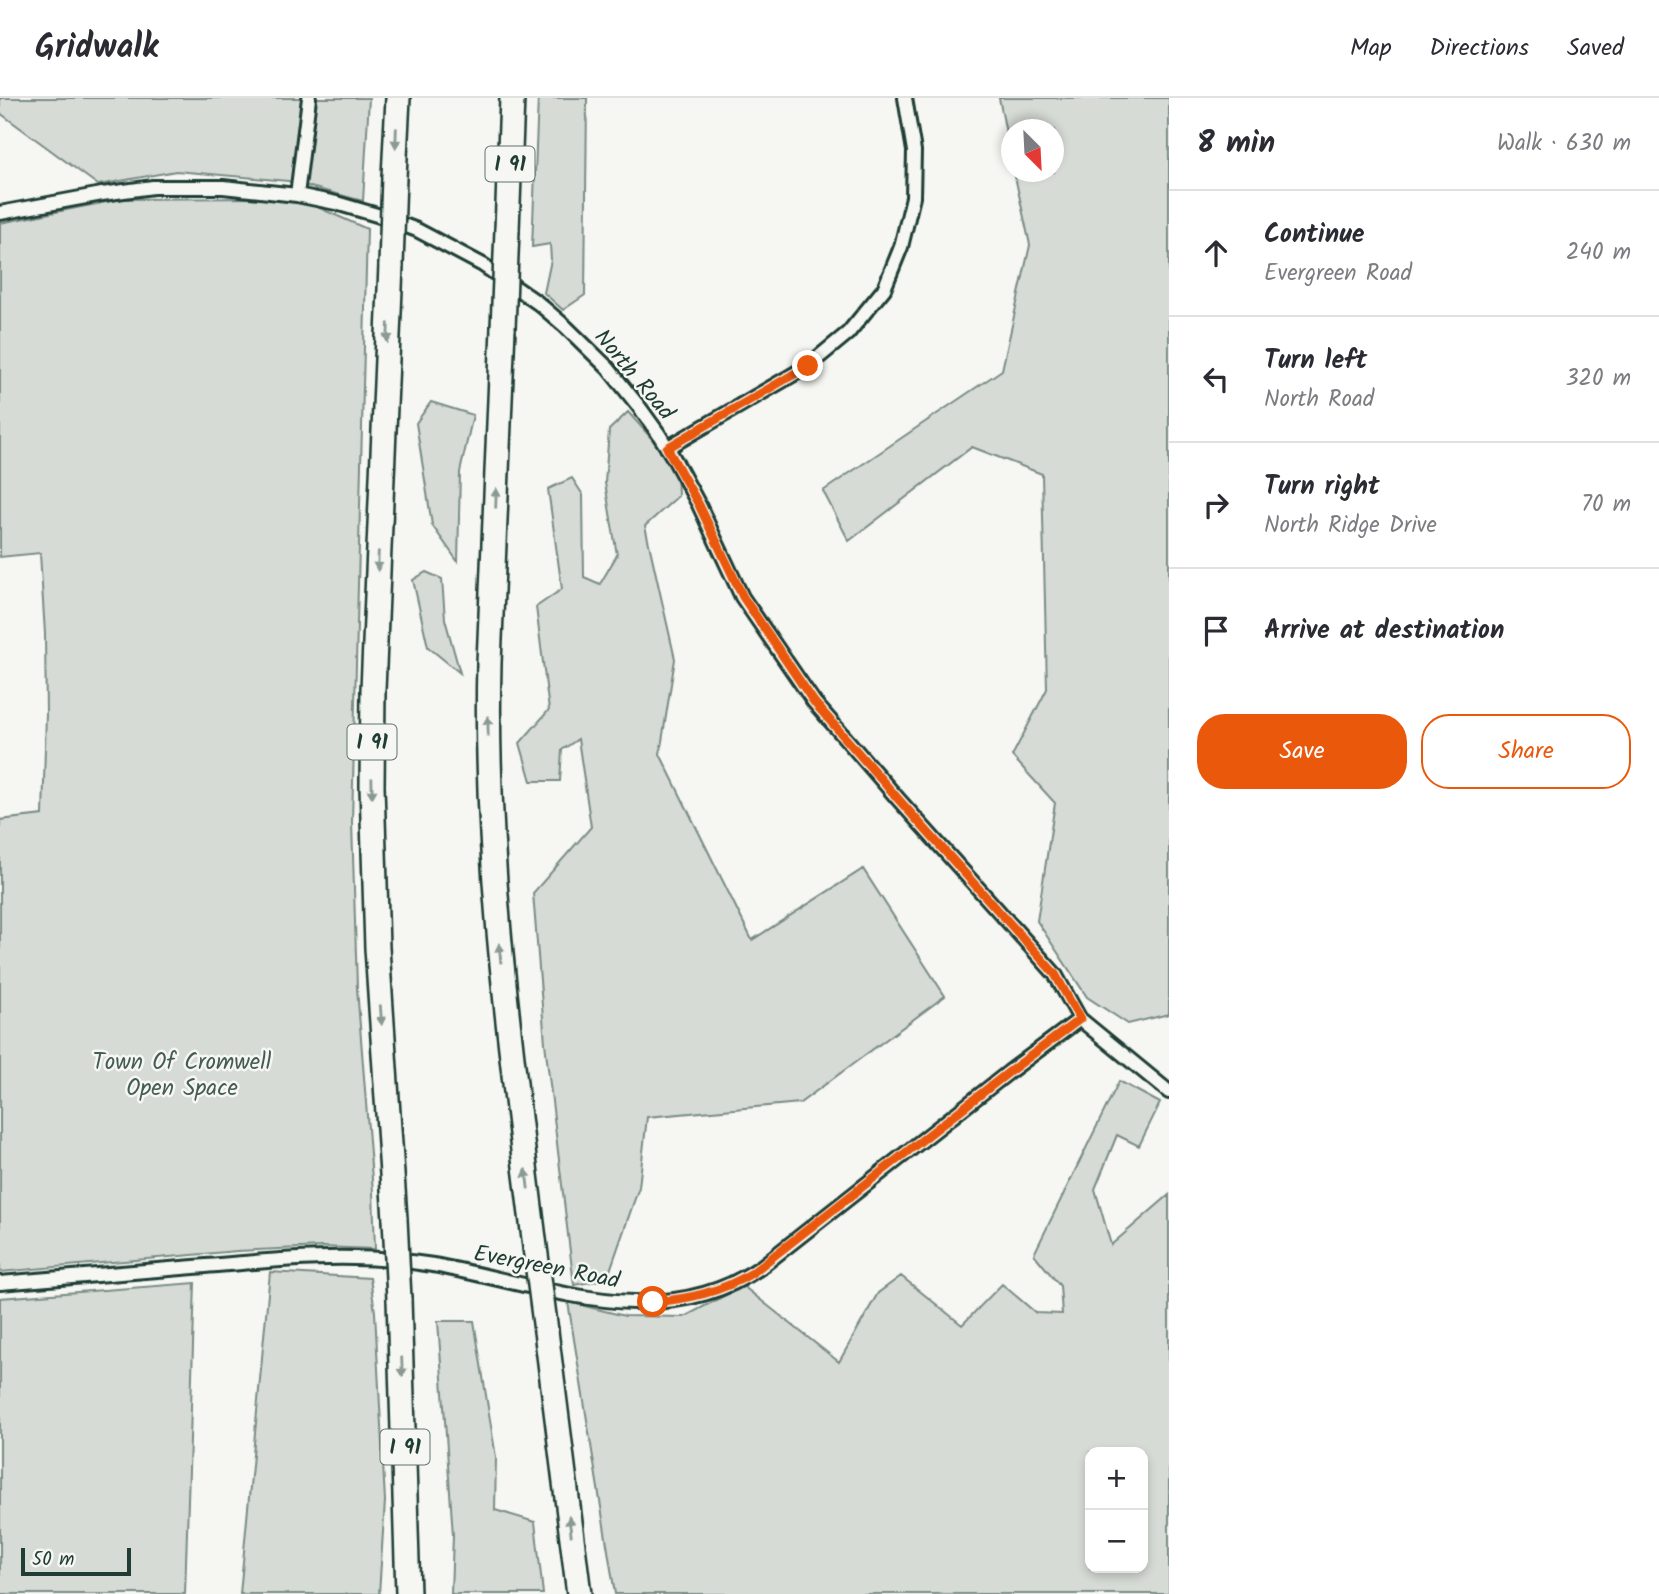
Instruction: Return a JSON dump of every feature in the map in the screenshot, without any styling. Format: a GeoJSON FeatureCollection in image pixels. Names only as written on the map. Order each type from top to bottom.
{"type":"FeatureCollection","features":[{"type":"Feature","properties":{"kind":"highway","name":"I 91"},"geometry":{"type":"LineString","coordinates":[[398,98],[373,690],[372,772],[377,948],[400,1299],[408,1594]]}},
{"type":"Feature","properties":{"kind":"highway","name":"I 91"},"geometry":{"type":"LineString","coordinates":[[512,98],[488,674],[489,798],[502,968],[579,1594]]}},
{"type":"Feature","properties":{"kind":"street"},"geometry":{"type":"LineString","coordinates":[[297,195],[309,98]]}},
{"type":"Feature","properties":{"kind":"street"},"geometry":{"type":"LineString","coordinates":[[667,448],[808,366],[848,333],[884,289],[901,247],[914,197],[914,151],[905,98]]}},
{"type":"Feature","properties":{"kind":"street","name":"North Road"},"geometry":{"type":"LineString","coordinates":[[0,213],[153,187],[223,187],[297,195],[337,203],[405,225],[468,256],[553,315],[587,346],[625,389],[667,448],[699,505],[743,597],[814,702],[1055,974],[1080,1019],[1169,1091]]}},
{"type":"Feature","properties":{"kind":"street","name":"Evergreen Road"},"geometry":{"type":"LineString","coordinates":[[0,1283],[255,1262],[356,1258],[435,1266],[556,1294],[620,1302],[672,1300],[703,1295],[731,1285],[761,1267],[1080,1019]]}},
{"type":"Feature","properties":{"kind":"green space"},"geometry":{"type":"Polygon","coordinates":[[[0,98],[369,98],[363,201],[288,181],[176,171],[98,185],[0,113],[0,98]]]}},
{"type":"Feature","properties":{"kind":"green space"},"geometry":{"type":"Polygon","coordinates":[[[538,98],[587,98],[585,295],[563,310],[544,293],[551,260],[550,244],[532,247],[538,98]]]}},
{"type":"Feature","properties":{"kind":"green space"},"geometry":{"type":"Polygon","coordinates":[[[999,98],[1169,98],[1169,1014],[1128,1024],[1087,997],[1037,921],[1055,803],[1012,756],[1047,689],[1042,474],[972,447],[849,541],[823,491],[1002,370],[1030,245],[1016,182],[1064,182],[1064,119],[1003,119],[999,98]]]}},
{"type":"Feature","properties":{"kind":"green space","name":"Town Of Cromwell Open Space"},"geometry":{"type":"Polygon","coordinates":[[[265,198],[306,202],[367,229],[352,822],[357,988],[375,1249],[322,1247],[237,1251],[0,1272],[0,820],[43,815],[46,714],[40,553],[0,557],[0,223],[122,199],[265,198]]]}},
{"type":"Feature","properties":{"kind":"green space"},"geometry":{"type":"Polygon","coordinates":[[[431,402],[473,415],[460,472],[458,562],[432,525],[416,423],[431,402]]]}},
{"type":"Feature","properties":{"kind":"green space"},"geometry":{"type":"Polygon","coordinates":[[[628,412],[677,467],[678,496],[645,526],[675,659],[660,754],[752,940],[863,869],[945,996],[800,1103],[647,1117],[639,1187],[607,1279],[574,1285],[545,1043],[533,893],[591,827],[578,739],[562,750],[560,781],[531,781],[520,743],[549,710],[536,607],[562,589],[548,489],[572,478],[583,495],[584,577],[600,584],[617,555],[605,483],[609,430],[628,412]]]}},
{"type":"Feature","properties":{"kind":"green space"},"geometry":{"type":"Polygon","coordinates":[[[426,572],[442,579],[445,619],[460,673],[428,647],[413,580],[426,572]]]}},
{"type":"Feature","properties":{"kind":"green space"},"geometry":{"type":"Polygon","coordinates":[[[1119,1081],[1160,1103],[1139,1146],[1117,1135],[1095,1189],[1111,1245],[1169,1195],[1169,1594],[615,1594],[568,1302],[625,1316],[684,1317],[743,1286],[839,1362],[878,1293],[901,1276],[962,1325],[1002,1284],[1036,1313],[1062,1314],[1060,1286],[1034,1254],[1119,1081]]]}},
{"type":"Feature","properties":{"kind":"green space"},"geometry":{"type":"Polygon","coordinates":[[[270,1272],[370,1278],[375,1312],[385,1501],[379,1594],[240,1594],[270,1272]]]}},
{"type":"Feature","properties":{"kind":"green space"},"geometry":{"type":"Polygon","coordinates":[[[195,1283],[185,1594],[0,1594],[0,1298],[195,1283]]]}},
{"type":"Feature","properties":{"kind":"green space"},"geometry":{"type":"Polygon","coordinates":[[[438,1321],[474,1321],[496,1457],[495,1510],[535,1522],[543,1594],[451,1594],[453,1535],[438,1321]]]}},
{"type":"Feature","properties":{"kind":"route"},"geometry":{"type":"LineString","coordinates":[[653,1302],[703,1295],[731,1285],[752,1273],[1080,1019],[1055,974],[814,702],[743,597],[699,505],[667,448],[808,366]]}}]}
